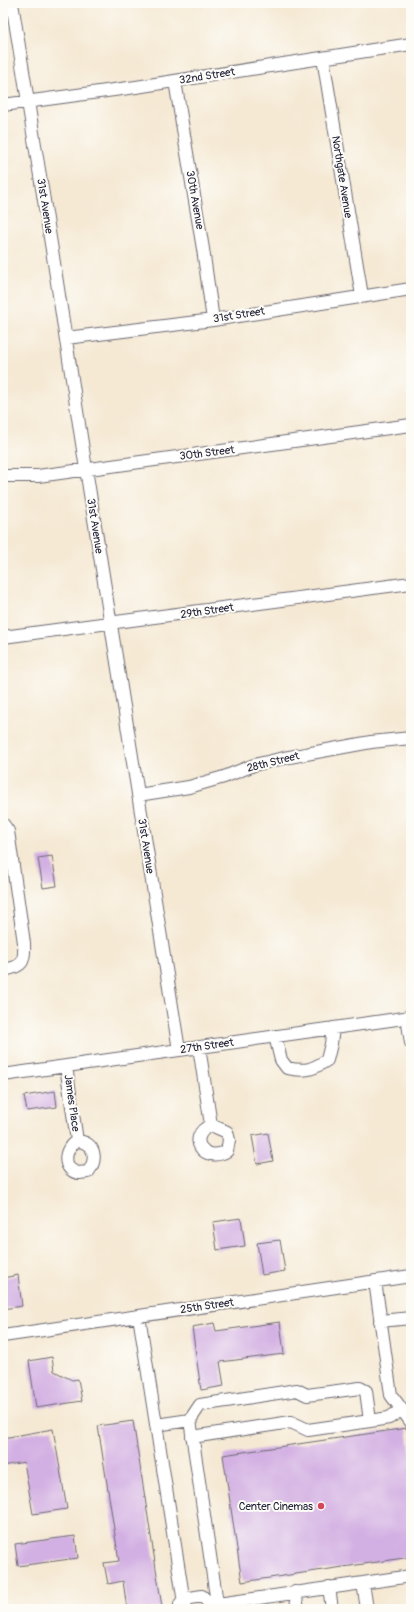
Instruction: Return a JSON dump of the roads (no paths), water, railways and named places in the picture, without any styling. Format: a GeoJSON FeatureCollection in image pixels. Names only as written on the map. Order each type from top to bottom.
{"type":"FeatureCollection","features":[{"type":"Feature","properties":{"kind":"street","name":"31st Avenue"},"geometry":{"type":"LineString","coordinates":[[12,3],[179,1050]]}},
{"type":"Feature","properties":{"kind":"street","name":"32nd Street"},"geometry":{"type":"LineString","coordinates":[[3,105],[175,81],[411,44]]}},
{"type":"Feature","properties":{"kind":"street","name":"Northgate Avenue"},"geometry":{"type":"LineString","coordinates":[[323,58],[362,296]]}},
{"type":"Feature","properties":{"kind":"street","name":"30th Avenue"},"geometry":{"type":"LineString","coordinates":[[175,81],[203,249],[213,320]]}},
{"type":"Feature","properties":{"kind":"street","name":"31st Street"},"geometry":{"type":"LineString","coordinates":[[66,338],[213,320],[411,289]]}},
{"type":"Feature","properties":{"kind":"street","name":"30th Street"},"geometry":{"type":"LineString","coordinates":[[3,476],[38,476],[411,425]]}},
{"type":"Feature","properties":{"kind":"street","name":"29th Street"},"geometry":{"type":"LineString","coordinates":[[3,638],[411,583]]}},
{"type":"Feature","properties":{"kind":"street","name":"28th Street"},"geometry":{"type":"LineString","coordinates":[[138,795],[189,788],[224,777],[254,765],[284,758],[371,742],[411,738]]}},
{"type":"Feature","properties":{"kind":"street"},"geometry":{"type":"LineString","coordinates":[[3,824],[8,831],[25,959],[21,965],[3,970]]}},
{"type":"Feature","properties":{"kind":"street","name":"27th Street"},"geometry":{"type":"LineString","coordinates":[[3,1074],[409,1017]]}},
{"type":"Feature","properties":{"kind":"street"},"geometry":{"type":"LineString","coordinates":[[409,1017],[411,1043]]}},
{"type":"Feature","properties":{"kind":"street"},"geometry":{"type":"LineString","coordinates":[[276,1036],[281,1060],[287,1068],[305,1071],[316,1068],[327,1060],[333,1028]]}},
{"type":"Feature","properties":{"kind":"street"},"geometry":{"type":"LineString","coordinates":[[199,1047],[210,1125]]}},
{"type":"Feature","properties":{"kind":"street","name":"James Place"},"geometry":{"type":"LineString","coordinates":[[66,1066],[77,1141]]}},
{"type":"Feature","properties":{"kind":"street","name":"25th Street"},"geometry":{"type":"LineString","coordinates":[[3,1336],[411,1276]]}},
{"type":"Feature","properties":{"kind":"street"},"geometry":{"type":"LineString","coordinates":[[375,1281],[390,1395],[411,1422]]}},
{"type":"Feature","properties":{"kind":"street"},"geometry":{"type":"LineString","coordinates":[[139,1316],[182,1606],[202,1596],[211,1604],[254,1604],[295,1592],[411,1576]]}},
{"type":"Feature","properties":{"kind":"street"},"geometry":{"type":"LineString","coordinates":[[380,1322],[411,1318]]}},
{"type":"Feature","properties":{"kind":"street"},"geometry":{"type":"LineString","coordinates":[[217,1603],[190,1420],[200,1405],[297,1390],[306,1395],[360,1388],[366,1391],[370,1421]]}},
{"type":"Feature","properties":{"kind":"street"},"geometry":{"type":"LineString","coordinates":[[192,1437],[291,1422],[308,1430],[389,1418],[401,1410]]}},
{"type":"Feature","properties":{"kind":"street"},"geometry":{"type":"LineString","coordinates":[[156,1425],[190,1420]]}},
{"type":"Feature","properties":{"kind":"street"},"geometry":{"type":"LineString","coordinates":[[362,1583],[367,1609]]}},
{"type":"Feature","properties":{"kind":"street"},"geometry":{"type":"LineString","coordinates":[[329,1587],[332,1609]]}},
{"type":"Feature","properties":{"kind":"street"},"geometry":{"type":"LineString","coordinates":[[295,1592],[298,1609]]}},
{"type":"Feature","properties":{"kind":"place","name":"Center Cinemas"},"geometry":{"type":"Point","coordinates":[321,1506]}}]}
